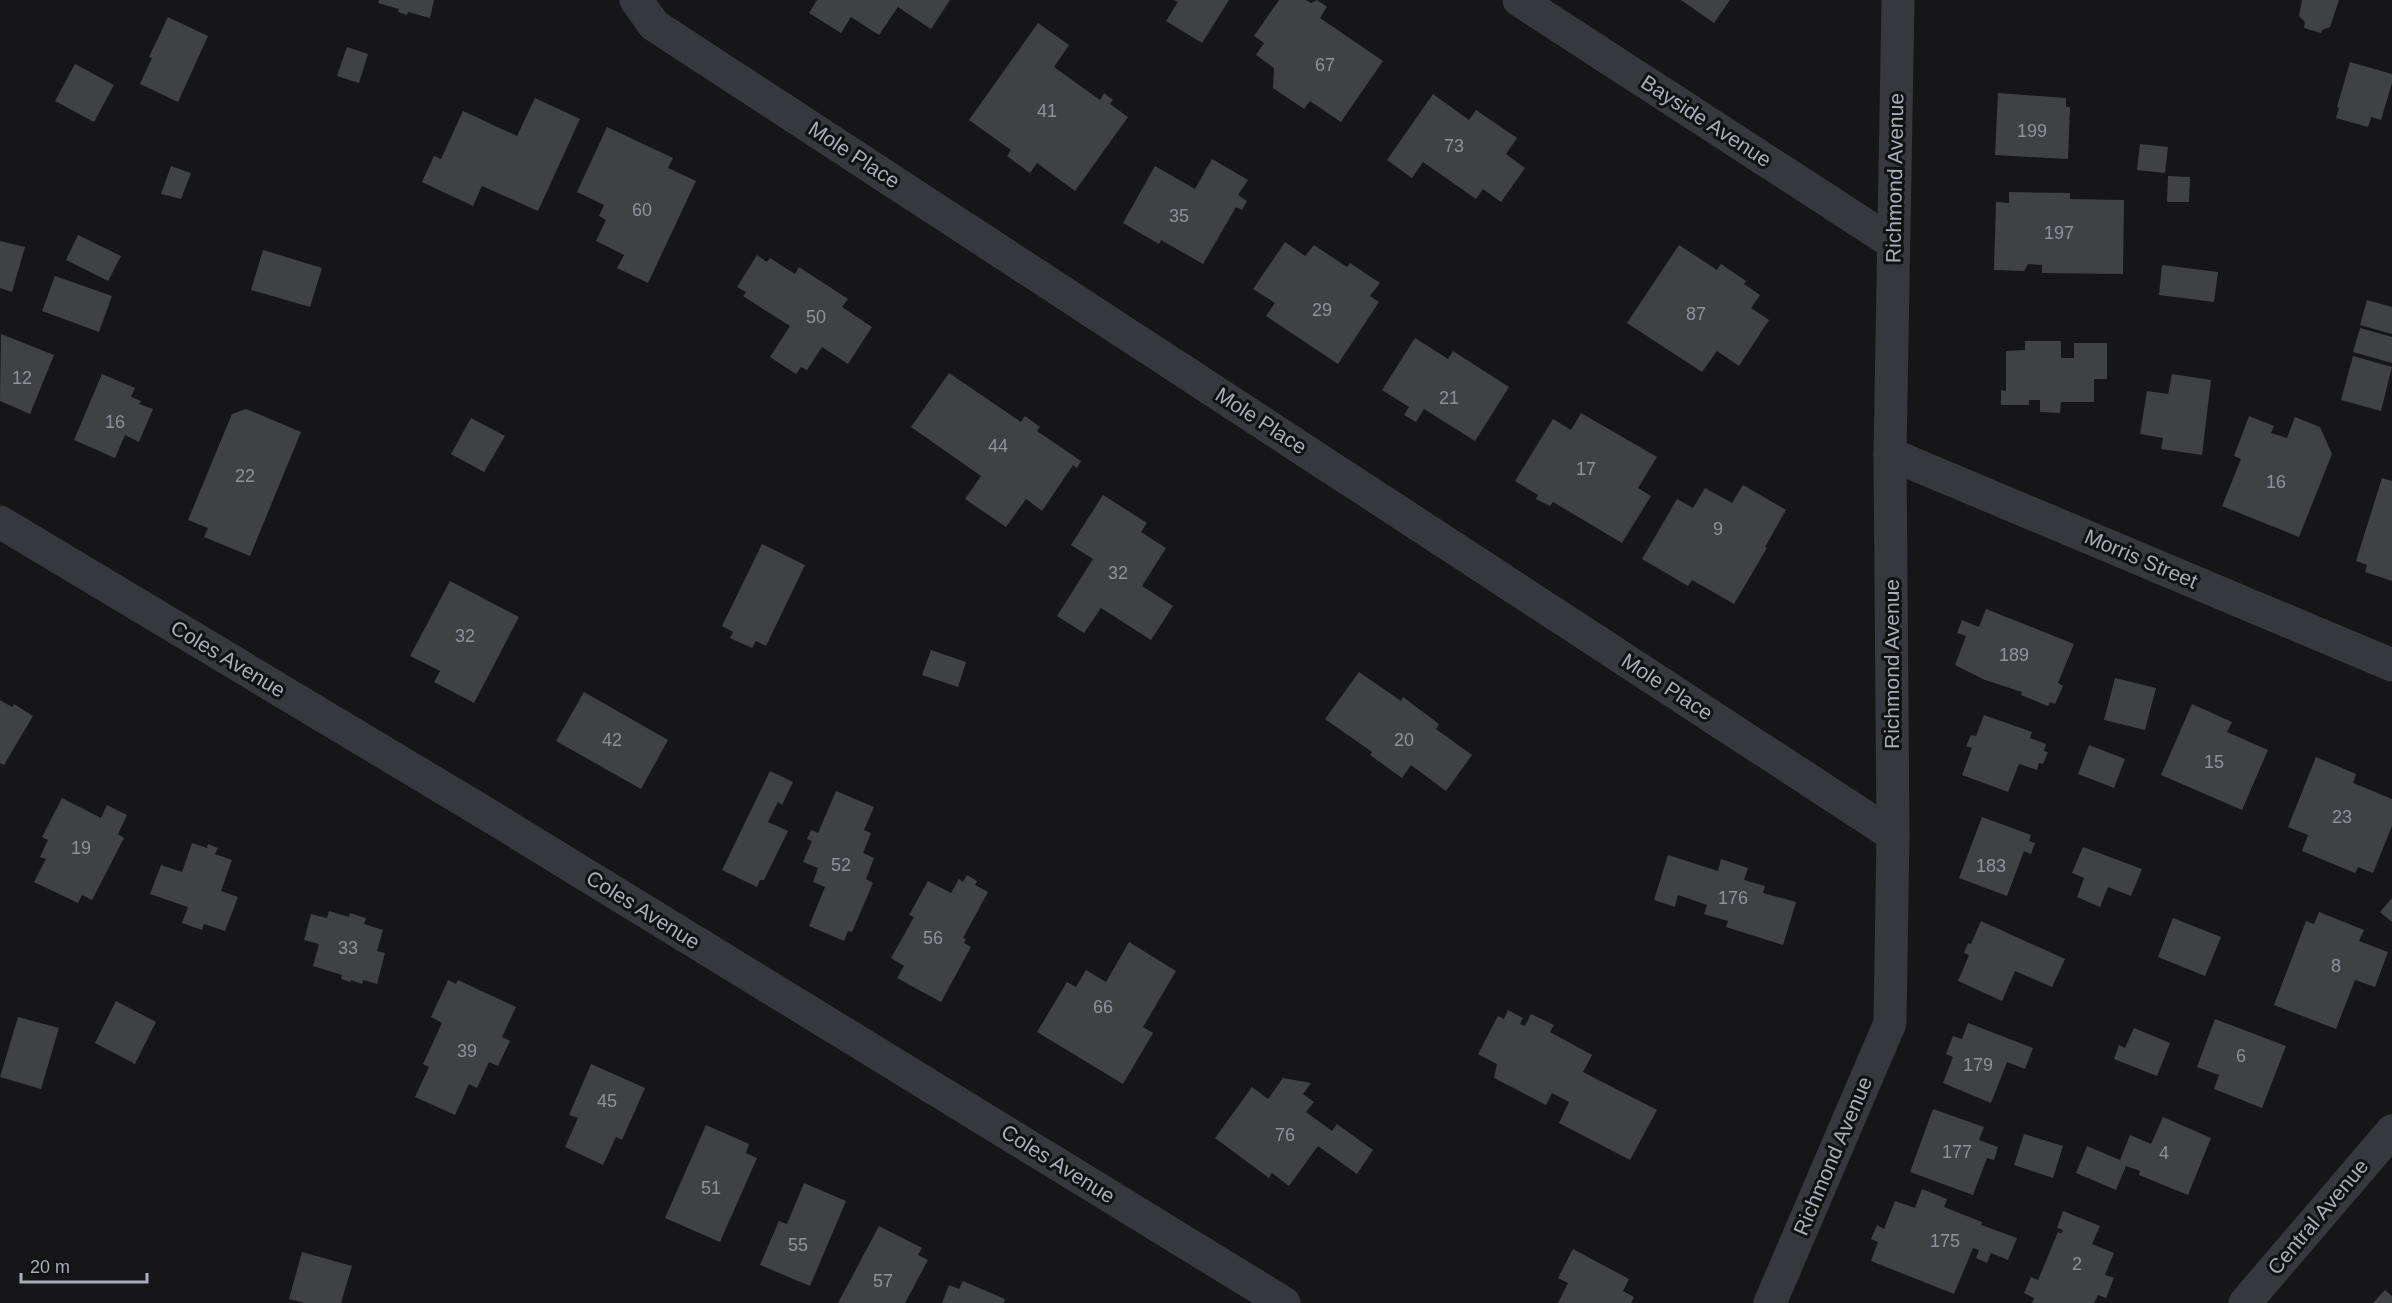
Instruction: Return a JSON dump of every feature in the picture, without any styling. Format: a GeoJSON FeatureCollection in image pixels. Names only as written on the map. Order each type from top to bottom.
{"type":"FeatureCollection","features":[{"type":"Feature","properties":{"kind":"street","name":"Mole Place"},"geometry":{"type":"LineString","coordinates":[[636,0],[654,25],[1893,835]]}},
{"type":"Feature","properties":{"kind":"street","name":"Bayside Avenue"},"geometry":{"type":"LineString","coordinates":[[1519,0],[1893,243]]}},
{"type":"Feature","properties":{"kind":"street","name":"Richmond Avenue"},"geometry":{"type":"LineString","coordinates":[[1770,1303],[1890,1023],[1893,835],[1890,454],[1898,0]]}},
{"type":"Feature","properties":{"kind":"street","name":"Morris Street"},"geometry":{"type":"LineString","coordinates":[[1890,454],[2392,665]]}},
{"type":"Feature","properties":{"kind":"street","name":"Coles Avenue"},"geometry":{"type":"LineString","coordinates":[[0,522],[490,816],[1284,1303]]}},
{"type":"Feature","properties":{"kind":"street","name":"Central Avenue"},"geometry":{"type":"LineString","coordinates":[[2245,1303],[2392,1131]]}},
{"type":"Feature","properties":{"kind":"building"},"geometry":{"type":"Polygon","coordinates":[[[379,0],[434,0],[430,18],[408,12],[407,15],[398,12],[399,9],[378,3],[379,0]]]}},
{"type":"Feature","properties":{"kind":"building"},"geometry":{"type":"Polygon","coordinates":[[[817,0],[950,0],[931,29],[898,7],[879,35],[851,17],[841,33],[809,13],[817,0]]]}},
{"type":"Feature","properties":{"kind":"building"},"geometry":{"type":"Polygon","coordinates":[[[1174,0],[1229,0],[1202,43],[1166,21],[1178,2],[1174,0]]]}},
{"type":"Feature","properties":{"kind":"building"},"geometry":{"type":"Polygon","coordinates":[[[1279,0],[1306,0],[1311,3],[1317,0],[1327,7],[1320,18],[1383,61],[1341,122],[1310,101],[1304,109],[1273,88],[1274,68],[1256,55],[1264,43],[1254,36],[1279,0]]]}},
{"type":"Feature","properties":{"kind":"building"},"geometry":{"type":"Polygon","coordinates":[[[1681,0],[1730,0],[1714,23],[1681,0]]]}},
{"type":"Feature","properties":{"kind":"building"},"geometry":{"type":"Polygon","coordinates":[[[2302,0],[2339,0],[2330,27],[2322,30],[2321,33],[2304,28],[2305,22],[2299,16],[2302,0]]]}},
{"type":"Feature","properties":{"kind":"building"},"geometry":{"type":"Polygon","coordinates":[[[168,17],[208,36],[178,102],[140,84],[152,58],[149,57],[168,17]]]}},
{"type":"Feature","properties":{"kind":"building"},"geometry":{"type":"Polygon","coordinates":[[[1038,23],[1069,45],[1054,67],[1100,100],[1104,93],[1113,100],[1110,104],[1128,117],[1075,191],[1037,163],[1030,173],[1007,156],[1011,150],[969,120],[1038,23]]]}},
{"type":"Feature","properties":{"kind":"building"},"geometry":{"type":"Polygon","coordinates":[[[347,47],[368,54],[359,83],[337,76],[347,47]]]}},
{"type":"Feature","properties":{"kind":"building"},"geometry":{"type":"Polygon","coordinates":[[[2350,62],[2392,74],[2392,83],[2381,120],[2371,117],[2368,127],[2336,118],[2350,62]]]}},
{"type":"Feature","properties":{"kind":"building"},"geometry":{"type":"Polygon","coordinates":[[[75,64],[114,85],[94,122],[55,101],[75,64]]]}},
{"type":"Feature","properties":{"kind":"building"},"geometry":{"type":"Polygon","coordinates":[[[1998,93],[2066,98],[2066,107],[2070,107],[2068,159],[1995,155],[1998,93]]]}},
{"type":"Feature","properties":{"kind":"building"},"geometry":{"type":"Polygon","coordinates":[[[1433,94],[1469,120],[1476,110],[1517,138],[1506,154],[1525,168],[1501,202],[1483,189],[1476,199],[1423,162],[1412,178],[1387,160],[1433,94]]]}},
{"type":"Feature","properties":{"kind":"building"},"geometry":{"type":"Polygon","coordinates":[[[535,98],[580,119],[538,211],[482,186],[473,206],[422,182],[434,156],[441,159],[463,111],[517,136],[535,98]]]}},
{"type":"Feature","properties":{"kind":"building"},"geometry":{"type":"Polygon","coordinates":[[[607,127],[673,158],[668,168],[696,181],[648,283],[617,268],[624,255],[596,241],[606,220],[599,216],[604,205],[577,192],[607,127]]]}},
{"type":"Feature","properties":{"kind":"building"},"geometry":{"type":"Polygon","coordinates":[[[2140,144],[2168,147],[2165,173],[2137,170],[2140,144]]]}},
{"type":"Feature","properties":{"kind":"building"},"geometry":{"type":"Polygon","coordinates":[[[1212,159],[1248,180],[1238,195],[1247,201],[1242,210],[1236,207],[1203,264],[1161,240],[1159,244],[1123,223],[1155,166],[1195,189],[1212,159]]]}},
{"type":"Feature","properties":{"kind":"building"},"geometry":{"type":"Polygon","coordinates":[[[171,166],[191,173],[181,199],[161,194],[171,166]]]}},
{"type":"Feature","properties":{"kind":"building"},"geometry":{"type":"Polygon","coordinates":[[[2168,176],[2190,177],[2189,202],[2167,202],[2168,176]]]}},
{"type":"Feature","properties":{"kind":"building"},"geometry":{"type":"Polygon","coordinates":[[[2009,192],[2070,193],[2070,199],[2124,200],[2123,274],[2042,273],[2042,265],[2028,264],[2024,271],[1994,270],[1996,202],[2009,203],[2009,192]]]}},
{"type":"Feature","properties":{"kind":"building"},"geometry":{"type":"Polygon","coordinates":[[[78,235],[121,256],[108,281],[66,260],[78,235]]]}},
{"type":"Feature","properties":{"kind":"building"},"geometry":{"type":"Polygon","coordinates":[[[0,241],[25,247],[12,292],[0,288],[0,241]]]}},
{"type":"Feature","properties":{"kind":"building"},"geometry":{"type":"Polygon","coordinates":[[[1285,242],[1305,256],[1314,245],[1347,267],[1350,263],[1380,283],[1370,296],[1379,302],[1338,364],[1266,316],[1275,303],[1253,289],[1285,242]]]}},
{"type":"Feature","properties":{"kind":"building"},"geometry":{"type":"Polygon","coordinates":[[[1679,245],[1717,270],[1721,264],[1746,281],[1744,284],[1760,295],[1751,308],[1769,320],[1739,366],[1717,351],[1702,372],[1627,323],[1679,245]]]}},
{"type":"Feature","properties":{"kind":"building"},"geometry":{"type":"Polygon","coordinates":[[[263,250],[322,268],[310,307],[251,290],[263,250]]]}},
{"type":"Feature","properties":{"kind":"building"},"geometry":{"type":"Polygon","coordinates":[[[757,255],[767,262],[770,258],[795,274],[799,267],[848,299],[842,307],[872,327],[848,364],[822,347],[807,370],[801,367],[796,374],[770,357],[790,326],[743,296],[746,292],[737,287],[757,255]]]}},
{"type":"Feature","properties":{"kind":"building"},"geometry":{"type":"Polygon","coordinates":[[[2162,265],[2218,272],[2214,302],[2159,295],[2162,265]]]}},
{"type":"Feature","properties":{"kind":"building"},"geometry":{"type":"Polygon","coordinates":[[[55,276],[112,296],[99,332],[42,311],[55,276]]]}},
{"type":"Feature","properties":{"kind":"building"},"geometry":{"type":"Polygon","coordinates":[[[2367,300],[2392,307],[2392,334],[2360,325],[2367,300]]]}},
{"type":"Feature","properties":{"kind":"building"},"geometry":{"type":"Polygon","coordinates":[[[2360,328],[2392,337],[2392,363],[2353,352],[2360,328]]]}},
{"type":"Feature","properties":{"kind":"building"},"geometry":{"type":"Polygon","coordinates":[[[1,334],[54,355],[30,414],[0,401],[1,334]]]}},
{"type":"Feature","properties":{"kind":"building"},"geometry":{"type":"Polygon","coordinates":[[[1415,338],[1448,359],[1453,351],[1509,387],[1475,441],[1424,409],[1416,422],[1404,415],[1409,407],[1382,390],[1415,338]]]}},
{"type":"Feature","properties":{"kind":"building"},"geometry":{"type":"Polygon","coordinates":[[[2025,341],[2061,341],[2061,358],[2074,358],[2074,343],[2107,343],[2107,379],[2094,379],[2094,402],[2061,402],[2060,413],[2040,412],[2040,400],[2029,400],[2029,405],[2001,405],[2001,390],[2006,391],[2006,351],[2025,350],[2025,341]]]}},
{"type":"Feature","properties":{"kind":"building"},"geometry":{"type":"Polygon","coordinates":[[[2353,356],[2392,367],[2381,411],[2341,400],[2353,356]]]}},
{"type":"Feature","properties":{"kind":"building"},"geometry":{"type":"Polygon","coordinates":[[[949,373],[1021,422],[1025,416],[1040,427],[1037,431],[1081,461],[1077,468],[1073,465],[1042,511],[1026,499],[1006,527],[965,499],[981,476],[911,427],[949,373]]]}},
{"type":"Feature","properties":{"kind":"building"},"geometry":{"type":"Polygon","coordinates":[[[102,374],[135,388],[131,397],[141,401],[139,404],[153,409],[139,442],[125,435],[115,458],[74,440],[102,374]]]}},
{"type":"Feature","properties":{"kind":"building"},"geometry":{"type":"Polygon","coordinates":[[[2172,374],[2211,380],[2202,455],[2161,449],[2163,438],[2140,434],[2147,391],[2168,394],[2172,374]]]}},
{"type":"Feature","properties":{"kind":"building"},"geometry":{"type":"Polygon","coordinates":[[[246,409],[301,432],[250,556],[204,537],[208,528],[188,520],[232,414],[246,409]]]}},
{"type":"Feature","properties":{"kind":"building"},"geometry":{"type":"Polygon","coordinates":[[[1581,413],[1657,457],[1638,488],[1651,496],[1622,543],[1553,502],[1550,506],[1536,499],[1538,495],[1515,481],[1553,419],[1571,430],[1581,413]]]}},
{"type":"Feature","properties":{"kind":"building"},"geometry":{"type":"Polygon","coordinates":[[[2249,416],[2274,426],[2271,433],[2287,438],[2295,417],[2320,427],[2332,454],[2299,537],[2222,506],[2241,459],[2234,456],[2249,416]]]}},
{"type":"Feature","properties":{"kind":"building"},"geometry":{"type":"Polygon","coordinates":[[[471,418],[505,436],[484,472],[451,454],[471,418]]]}},
{"type":"Feature","properties":{"kind":"building"},"geometry":{"type":"Polygon","coordinates":[[[2382,478],[2392,481],[2392,581],[2365,572],[2367,565],[2356,561],[2382,478]]]}},
{"type":"Feature","properties":{"kind":"building"},"geometry":{"type":"Polygon","coordinates":[[[1743,485],[1786,510],[1734,604],[1692,580],[1688,586],[1642,559],[1677,499],[1693,508],[1705,488],[1732,503],[1743,485]]]}},
{"type":"Feature","properties":{"kind":"building"},"geometry":{"type":"Polygon","coordinates":[[[1103,495],[1147,523],[1141,532],[1166,548],[1142,586],[1173,606],[1151,640],[1101,608],[1084,633],[1057,616],[1093,559],[1071,545],[1103,495]]]}},
{"type":"Feature","properties":{"kind":"building"},"geometry":{"type":"Polygon","coordinates":[[[762,544],[805,565],[766,646],[756,641],[752,648],[730,638],[733,632],[722,626],[762,544]]]}},
{"type":"Feature","properties":{"kind":"building"},"geometry":{"type":"Polygon","coordinates":[[[450,581],[519,617],[474,703],[434,682],[440,671],[410,656],[450,581]]]}},
{"type":"Feature","properties":{"kind":"building"},"geometry":{"type":"Polygon","coordinates":[[[1986,609],[2074,644],[2058,683],[2063,686],[2055,704],[2050,702],[2048,706],[2021,695],[2022,692],[1985,680],[1955,665],[1966,636],[1957,633],[1962,620],[1979,627],[1986,609]]]}},
{"type":"Feature","properties":{"kind":"building"},"geometry":{"type":"Polygon","coordinates":[[[931,650],[966,662],[958,687],[922,675],[931,650]]]}},
{"type":"Feature","properties":{"kind":"building"},"geometry":{"type":"Polygon","coordinates":[[[1359,672],[1401,701],[1403,697],[1439,724],[1436,729],[1472,755],[1446,791],[1411,765],[1402,778],[1370,755],[1372,752],[1325,719],[1359,672]]]}},
{"type":"Feature","properties":{"kind":"building"},"geometry":{"type":"Polygon","coordinates":[[[2115,678],[2156,688],[2145,730],[2104,720],[2115,678]]]}},
{"type":"Feature","properties":{"kind":"building"},"geometry":{"type":"Polygon","coordinates":[[[584,692],[668,740],[641,789],[556,741],[584,692]]]}},
{"type":"Feature","properties":{"kind":"building"},"geometry":{"type":"Polygon","coordinates":[[[0,700],[12,707],[14,704],[33,716],[4,765],[0,763],[0,700]]]}},
{"type":"Feature","properties":{"kind":"building"},"geometry":{"type":"Polygon","coordinates":[[[2192,704],[2232,722],[2227,732],[2268,750],[2242,810],[2161,775],[2192,704]]]}},
{"type":"Feature","properties":{"kind":"building"},"geometry":{"type":"Polygon","coordinates":[[[1984,715],[2032,732],[2030,738],[2046,744],[2044,751],[2048,752],[2043,764],[2039,763],[2037,770],[2019,764],[2008,792],[1962,775],[1972,748],[1966,746],[1971,735],[1976,736],[1984,715]]]}},
{"type":"Feature","properties":{"kind":"building"},"geometry":{"type":"Polygon","coordinates":[[[2089,745],[2125,759],[2114,788],[2078,774],[2089,745]]]}},
{"type":"Feature","properties":{"kind":"building"},"geometry":{"type":"Polygon","coordinates":[[[2316,757],[2356,774],[2353,783],[2392,799],[2392,826],[2373,873],[2358,867],[2355,873],[2302,851],[2308,835],[2288,827],[2316,757]]]}},
{"type":"Feature","properties":{"kind":"building"},"geometry":{"type":"Polygon","coordinates":[[[770,771],[793,782],[782,805],[778,802],[768,822],[788,831],[764,880],[760,880],[757,887],[722,870],[770,771]]]}},
{"type":"Feature","properties":{"kind":"building"},"geometry":{"type":"Polygon","coordinates":[[[836,791],[874,807],[864,830],[871,833],[863,853],[874,858],[866,879],[873,883],[852,932],[848,931],[844,941],[809,926],[825,887],[813,882],[818,868],[803,862],[812,841],[807,839],[811,830],[818,833],[836,791]]]}},
{"type":"Feature","properties":{"kind":"building"},"geometry":{"type":"Polygon","coordinates":[[[62,798],[101,818],[107,805],[127,815],[118,834],[124,838],[92,900],[82,895],[78,903],[34,882],[46,859],[40,857],[48,840],[42,837],[62,798]]]}},
{"type":"Feature","properties":{"kind":"building"},"geometry":{"type":"Polygon","coordinates":[[[1982,817],[2031,835],[2029,841],[2035,843],[2031,854],[2024,851],[2007,896],[1959,878],[1982,817]]]}},
{"type":"Feature","properties":{"kind":"building"},"geometry":{"type":"Polygon","coordinates":[[[192,843],[207,848],[208,844],[218,848],[215,854],[232,860],[221,891],[238,897],[225,931],[204,924],[202,930],[182,923],[188,907],[150,894],[161,865],[182,872],[192,843]]]}},
{"type":"Feature","properties":{"kind":"building"},"geometry":{"type":"Polygon","coordinates":[[[2083,847],[2142,869],[2131,896],[2108,887],[2100,907],[2077,897],[2084,878],[2072,873],[2083,847]]]}},
{"type":"Feature","properties":{"kind":"building"},"geometry":{"type":"Polygon","coordinates":[[[1668,855],[1718,871],[1721,859],[1748,868],[1744,880],[1765,886],[1763,893],[1796,902],[1783,945],[1726,927],[1728,921],[1704,914],[1707,905],[1678,895],[1675,907],[1654,900],[1668,855]]]}},
{"type":"Feature","properties":{"kind":"building"},"geometry":{"type":"Polygon","coordinates":[[[967,875],[977,881],[975,885],[988,892],[963,938],[966,939],[964,943],[971,947],[941,1002],[897,978],[904,966],[891,958],[914,917],[909,915],[928,881],[951,893],[959,879],[963,882],[967,875]]]}},
{"type":"Feature","properties":{"kind":"building"},"geometry":{"type":"Polygon","coordinates":[[[2392,898],[2392,922],[2380,912],[2392,898]]]}},
{"type":"Feature","properties":{"kind":"building"},"geometry":{"type":"Polygon","coordinates":[[[329,911],[349,917],[350,913],[366,918],[364,924],[383,930],[377,951],[385,953],[377,984],[363,980],[362,984],[351,980],[350,982],[341,979],[342,975],[313,966],[319,944],[304,940],[311,914],[327,918],[329,911]]]}},
{"type":"Feature","properties":{"kind":"building"},"geometry":{"type":"Polygon","coordinates":[[[2319,912],[2364,930],[2359,941],[2388,952],[2375,987],[2355,980],[2336,1029],[2274,1005],[2306,921],[2314,924],[2319,912]]]}},
{"type":"Feature","properties":{"kind":"building"},"geometry":{"type":"Polygon","coordinates":[[[2173,918],[2221,937],[2205,976],[2158,957],[2173,918]]]}},
{"type":"Feature","properties":{"kind":"building"},"geometry":{"type":"Polygon","coordinates":[[[1981,921],[2065,959],[2052,987],[2015,971],[2002,1001],[1958,981],[1969,955],[1964,953],[1968,943],[1971,944],[1981,921]]]}},
{"type":"Feature","properties":{"kind":"building"},"geometry":{"type":"Polygon","coordinates":[[[1129,942],[1176,971],[1143,1027],[1153,1033],[1123,1084],[1037,1032],[1067,982],[1076,987],[1086,970],[1106,982],[1129,942]]]}},
{"type":"Feature","properties":{"kind":"building"},"geometry":{"type":"Polygon","coordinates":[[[448,980],[456,984],[458,980],[516,1007],[502,1037],[510,1041],[498,1066],[489,1062],[477,1088],[469,1084],[455,1115],[415,1097],[429,1067],[423,1064],[442,1023],[431,1017],[448,980]]]}},
{"type":"Feature","properties":{"kind":"building"},"geometry":{"type":"Polygon","coordinates":[[[116,1001],[156,1022],[135,1064],[95,1043],[116,1001]]]}},
{"type":"Feature","properties":{"kind":"building"},"geometry":{"type":"Polygon","coordinates":[[[1508,1010],[1523,1018],[1520,1024],[1525,1026],[1531,1014],[1554,1025],[1550,1032],[1592,1055],[1583,1072],[1657,1110],[1630,1160],[1559,1123],[1569,1102],[1552,1093],[1546,1105],[1494,1078],[1497,1064],[1478,1054],[1498,1016],[1504,1019],[1508,1010]]]}},
{"type":"Feature","properties":{"kind":"building"},"geometry":{"type":"Polygon","coordinates":[[[18,1017],[59,1028],[41,1089],[0,1077],[18,1017]]]}},
{"type":"Feature","properties":{"kind":"building"},"geometry":{"type":"Polygon","coordinates":[[[2215,1019],[2286,1046],[2262,1108],[2214,1089],[2219,1075],[2197,1067],[2215,1019]]]}},
{"type":"Feature","properties":{"kind":"building"},"geometry":{"type":"Polygon","coordinates":[[[1968,1023],[2033,1048],[2025,1069],[2007,1062],[1991,1103],[1943,1083],[1953,1057],[1946,1054],[1953,1036],[1962,1039],[1968,1023]]]}},
{"type":"Feature","properties":{"kind":"building"},"geometry":{"type":"Polygon","coordinates":[[[2134,1028],[2170,1043],[2157,1076],[2114,1059],[2119,1045],[2125,1048],[2134,1028]]]}},
{"type":"Feature","properties":{"kind":"building"},"geometry":{"type":"Polygon","coordinates":[[[591,1064],[645,1088],[622,1140],[616,1137],[603,1165],[565,1147],[578,1118],[569,1115],[591,1064]]]}},
{"type":"Feature","properties":{"kind":"building"},"geometry":{"type":"Polygon","coordinates":[[[1283,1078],[1311,1083],[1303,1094],[1314,1102],[1306,1112],[1332,1131],[1337,1124],[1373,1150],[1357,1174],[1318,1146],[1289,1186],[1272,1173],[1269,1178],[1215,1138],[1252,1087],[1268,1099],[1283,1078]]]}},
{"type":"Feature","properties":{"kind":"building"},"geometry":{"type":"Polygon","coordinates":[[[1933,1109],[1984,1127],[1979,1140],[1998,1147],[1994,1160],[1987,1158],[1973,1195],[1910,1172],[1933,1109]]]}},
{"type":"Feature","properties":{"kind":"building"},"geometry":{"type":"Polygon","coordinates":[[[2163,1117],[2211,1138],[2188,1195],[2139,1175],[2140,1171],[2126,1166],[2116,1190],[2076,1173],[2087,1146],[2120,1160],[2130,1135],[2151,1144],[2163,1117]]]}},
{"type":"Feature","properties":{"kind":"building"},"geometry":{"type":"Polygon","coordinates":[[[706,1125],[749,1144],[746,1153],[757,1158],[720,1242],[665,1218],[706,1125]]]}},
{"type":"Feature","properties":{"kind":"building"},"geometry":{"type":"Polygon","coordinates":[[[2024,1134],[2063,1146],[2053,1178],[2014,1165],[2024,1134]]]}},
{"type":"Feature","properties":{"kind":"building"},"geometry":{"type":"Polygon","coordinates":[[[804,1183],[846,1201],[810,1286],[760,1265],[779,1221],[787,1224],[804,1183]]]}},
{"type":"Feature","properties":{"kind":"building"},"geometry":{"type":"Polygon","coordinates":[[[1922,1189],[1947,1199],[1944,1207],[1982,1222],[1981,1225],[2017,1238],[2008,1260],[1991,1253],[1987,1263],[1976,1258],[1979,1250],[1973,1248],[1954,1294],[1871,1261],[1878,1242],[1871,1239],[1877,1225],[1884,1229],[1895,1201],[1915,1208],[1922,1189]]]}},
{"type":"Feature","properties":{"kind":"building"},"geometry":{"type":"Polygon","coordinates":[[[2063,1211],[2100,1226],[2092,1244],[2114,1253],[2105,1275],[2114,1278],[2106,1298],[2098,1295],[2094,1303],[2032,1303],[2034,1298],[2024,1293],[2031,1277],[2038,1280],[2058,1232],[2061,1234],[2063,1230],[2057,1228],[2063,1211]]]}},
{"type":"Feature","properties":{"kind":"building"},"geometry":{"type":"Polygon","coordinates":[[[879,1226],[922,1248],[918,1255],[928,1260],[905,1303],[838,1303],[879,1226]]]}},
{"type":"Feature","properties":{"kind":"building"},"geometry":{"type":"Polygon","coordinates":[[[1573,1249],[1629,1279],[1623,1291],[1634,1297],[1631,1303],[1558,1303],[1568,1283],[1558,1278],[1573,1249]]]}},
{"type":"Feature","properties":{"kind":"building"},"geometry":{"type":"Polygon","coordinates":[[[302,1252],[352,1266],[341,1303],[305,1303],[289,1299],[302,1252]]]}},
{"type":"Feature","properties":{"kind":"building"},"geometry":{"type":"Polygon","coordinates":[[[963,1281],[1005,1299],[1004,1303],[942,1303],[949,1285],[959,1289],[963,1281]]]}},
{"type":"Feature","properties":{"kind":"building"},"geometry":{"type":"Polygon","coordinates":[[[2385,1290],[2392,1296],[2392,1303],[2373,1303],[2385,1290]]]}}]}
